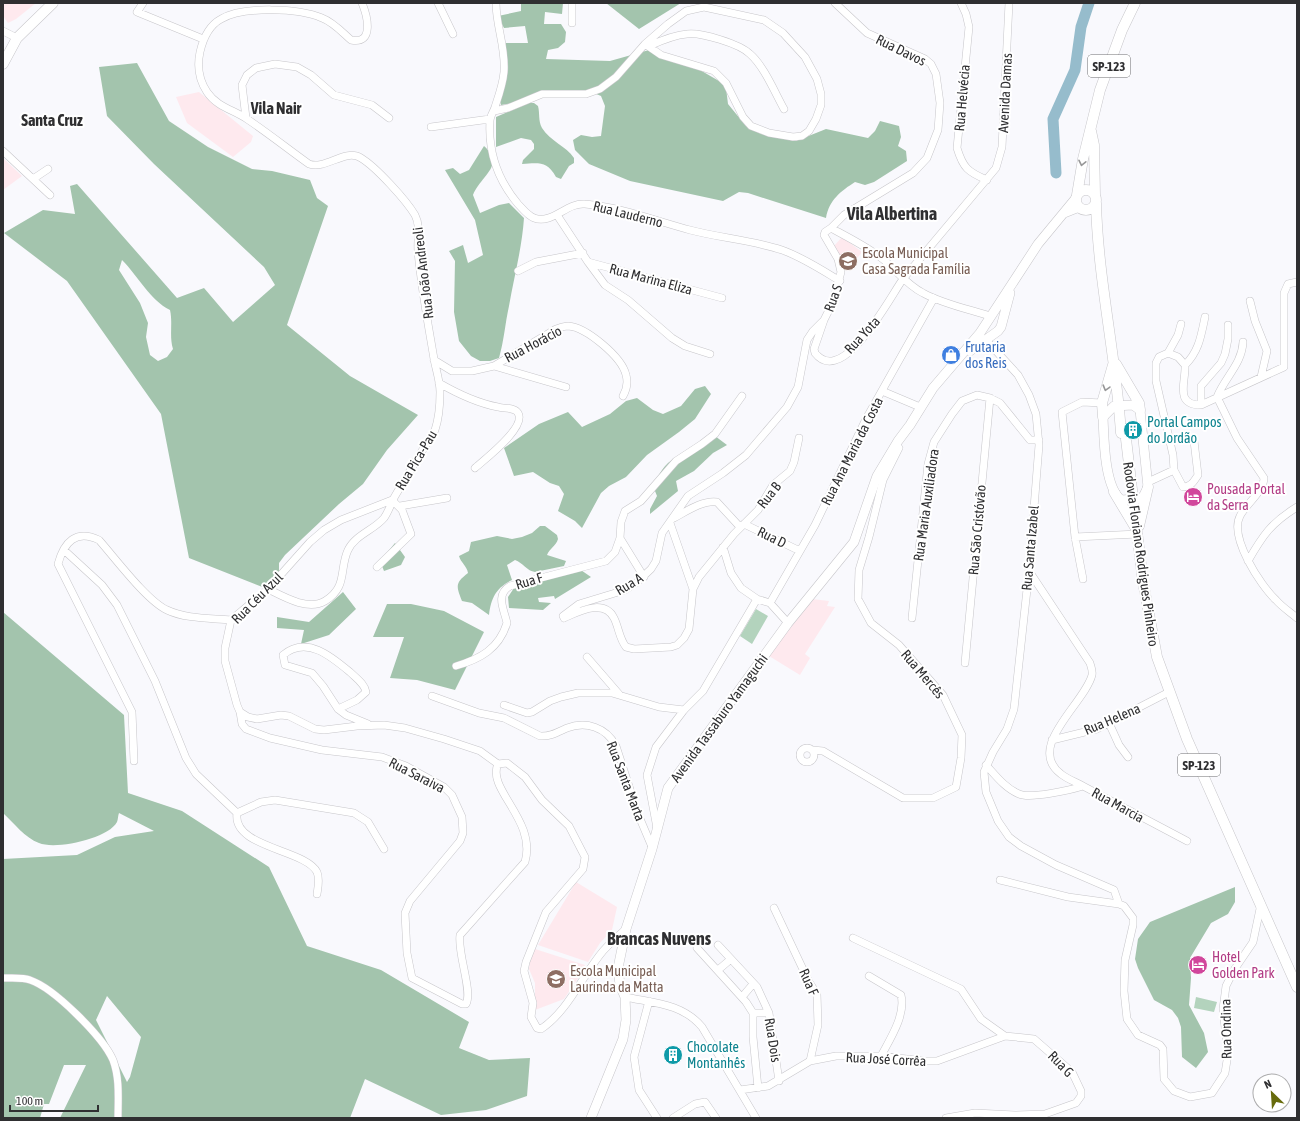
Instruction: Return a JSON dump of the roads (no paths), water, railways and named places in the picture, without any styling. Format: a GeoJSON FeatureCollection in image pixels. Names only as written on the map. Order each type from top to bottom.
{"type":"FeatureCollection","features":[{"type":"Feature","properties":{"kind":"main road"},"geometry":{"type":"LineString","coordinates":[[3,62],[17,38],[53,3]]}},
{"type":"Feature","properties":{"kind":"main road","name":"Rodovia Floriano Rodrigues Pinheiro"},"geometry":{"type":"LineString","coordinates":[[1096,229],[1078,203],[1083,159],[1091,132],[1100,90],[1122,30],[1134,3]]}},
{"type":"Feature","properties":{"kind":"main road","name":"Rodovia Floriano Rodrigues Pinheiro"},"geometry":{"type":"LineString","coordinates":[[1091,132],[1094,145],[1096,229],[1123,436],[1138,533],[1143,582],[1150,627],[1157,657],[1187,739],[1297,987]]}},
{"type":"Feature","properties":{"kind":"main road"},"geometry":{"type":"LineString","coordinates":[[1086,190],[1095,199],[1090,210],[1078,203],[1086,190]]}},
{"type":"Feature","properties":{"kind":"main road"},"geometry":{"type":"LineString","coordinates":[[1103,417],[1102,403],[1114,361]]}},
{"type":"Feature","properties":{"kind":"main road"},"geometry":{"type":"LineString","coordinates":[[1114,361],[1139,403],[1140,410]]}},
{"type":"Feature","properties":{"kind":"main road"},"geometry":{"type":"LineString","coordinates":[[1138,533],[1148,484]]}},
{"type":"Feature","properties":{"kind":"main road"},"geometry":{"type":"LineString","coordinates":[[1114,492],[1138,533]]}},
{"type":"Feature","properties":{"kind":"street"},"geometry":{"type":"LineString","coordinates":[[143,3],[137,12],[203,39]]}},
{"type":"Feature","properties":{"kind":"street","name":"Rua João Andreoli"},"geometry":{"type":"LineString","coordinates":[[362,3],[369,23],[366,35],[362,40],[351,40],[335,25],[322,18],[295,11],[270,10],[233,14],[220,19],[211,27],[203,39],[199,57],[199,77],[208,93],[224,108],[246,118],[309,164],[315,166],[323,165],[344,156],[353,155],[360,157],[391,185],[414,214],[419,226],[418,250],[436,372]]}},
{"type":"Feature","properties":{"kind":"street"},"geometry":{"type":"LineString","coordinates":[[438,3],[453,34]]}},
{"type":"Feature","properties":{"kind":"street"},"geometry":{"type":"LineString","coordinates":[[431,127],[490,119],[494,111],[504,72],[504,49],[496,11],[496,3]]}},
{"type":"Feature","properties":{"kind":"street"},"geometry":{"type":"LineString","coordinates":[[572,3],[572,23]]}},
{"type":"Feature","properties":{"kind":"street","name":"Rua Davos"},"geometry":{"type":"LineString","coordinates":[[828,230],[844,215],[913,173],[927,158],[938,130],[940,103],[936,74],[931,64],[926,59],[867,32],[835,3]]}},
{"type":"Feature","properties":{"kind":"street","name":"Rua Helvécia"},"geometry":{"type":"LineString","coordinates":[[961,3],[966,14],[969,27],[957,148],[961,163],[971,173],[986,180]]}},
{"type":"Feature","properties":{"kind":"street","name":"Avenida Damas"},"geometry":{"type":"LineString","coordinates":[[903,279],[996,168],[1002,147],[1009,3]]}},
{"type":"Feature","properties":{"kind":"street"},"geometry":{"type":"LineString","coordinates":[[494,111],[508,108],[542,94],[586,94],[600,89],[616,77],[647,45],[674,20],[686,11],[704,7],[764,20],[783,33],[804,57],[816,80],[821,94],[821,106],[816,119],[809,131],[802,136],[793,137],[768,133],[751,126],[743,117],[726,83],[714,71],[661,55],[647,45]]}},
{"type":"Feature","properties":{"kind":"street"},"geometry":{"type":"LineString","coordinates":[[3,30],[17,38]]}},
{"type":"Feature","properties":{"kind":"street"},"geometry":{"type":"LineString","coordinates":[[647,45],[686,34],[695,34],[740,47],[751,54],[758,63],[784,109]]}},
{"type":"Feature","properties":{"kind":"street"},"geometry":{"type":"LineString","coordinates":[[246,118],[242,86],[247,75],[256,68],[275,64],[297,67],[311,75],[334,95],[372,105],[389,118]]}},
{"type":"Feature","properties":{"kind":"street","name":"Rua Lauderno"},"geometry":{"type":"LineString","coordinates":[[490,119],[492,147],[498,173],[505,189],[525,212],[535,218],[544,218],[557,215],[575,204],[583,203],[604,206],[703,234],[782,250],[807,262],[840,281]]}},
{"type":"Feature","properties":{"kind":"street"},"geometry":{"type":"LineString","coordinates":[[3,151],[50,195]]}},
{"type":"Feature","properties":{"kind":"street"},"geometry":{"type":"LineString","coordinates":[[33,179],[48,169]]}},
{"type":"Feature","properties":{"kind":"street"},"geometry":{"type":"LineString","coordinates":[[956,362],[981,330],[1038,244],[1063,214],[1078,203]]}},
{"type":"Feature","properties":{"kind":"street"},"geometry":{"type":"LineString","coordinates":[[557,215],[605,285],[628,300],[672,338],[685,346],[710,354]]}},
{"type":"Feature","properties":{"kind":"street"},"geometry":{"type":"LineString","coordinates":[[828,230],[874,252],[903,279],[923,294],[990,316],[999,317],[1003,322]]}},
{"type":"Feature","properties":{"kind":"street","name":"Rua S"},"geometry":{"type":"LineString","coordinates":[[824,320],[833,302],[842,272],[838,259],[825,239],[828,230]]}},
{"type":"Feature","properties":{"kind":"street"},"geometry":{"type":"LineString","coordinates":[[518,271],[536,262],[583,254]]}},
{"type":"Feature","properties":{"kind":"street","name":"Rua Marina Eliza"},"geometry":{"type":"LineString","coordinates":[[588,262],[722,298]]}},
{"type":"Feature","properties":{"kind":"street"},"geometry":{"type":"LineString","coordinates":[[956,362],[998,332],[1003,322],[1006,302],[1016,278]]}},
{"type":"Feature","properties":{"kind":"street","name":"Rua Yota"},"geometry":{"type":"LineString","coordinates":[[824,320],[814,349],[815,353],[823,360],[829,361],[838,359],[846,355],[866,335],[881,316],[893,292],[903,279]]}},
{"type":"Feature","properties":{"kind":"street"},"geometry":{"type":"LineString","coordinates":[[1205,317],[1200,344],[1196,353],[1185,365],[1182,387],[1189,404],[1201,404],[1284,366],[1284,293],[1288,284],[1296,282]]}},
{"type":"Feature","properties":{"kind":"street","name":"Rua Ana Maria da Costa"},"geometry":{"type":"LineString","coordinates":[[770,603],[815,525],[866,419],[934,298]]}},
{"type":"Feature","properties":{"kind":"street"},"geometry":{"type":"LineString","coordinates":[[1250,301],[1255,321],[1268,351],[1261,377]]}},
{"type":"Feature","properties":{"kind":"street","name":"Rua A"},"geometry":{"type":"LineString","coordinates":[[693,589],[689,629],[684,638],[677,645],[671,648],[634,649],[626,646],[621,638],[614,617],[609,612],[600,608],[582,609],[564,618],[563,616],[573,607],[625,590],[644,577],[656,561],[662,533],[688,496],[723,473],[746,455],[787,407],[798,387],[807,340],[813,331],[824,320]]}},
{"type":"Feature","properties":{"kind":"street"},"geometry":{"type":"LineString","coordinates":[[1168,354],[1178,335],[1181,324]]}},
{"type":"Feature","properties":{"kind":"street"},"geometry":{"type":"LineString","coordinates":[[1201,404],[1201,386],[1221,363],[1225,354],[1228,339],[1228,325]]}},
{"type":"Feature","properties":{"kind":"street","name":"Rua Horácio"},"geometry":{"type":"LineString","coordinates":[[494,366],[550,332],[567,326],[577,328],[593,337],[617,359],[626,374],[626,388],[623,396]]}},
{"type":"Feature","properties":{"kind":"street"},"geometry":{"type":"LineString","coordinates":[[981,330],[982,335],[986,340]]}},
{"type":"Feature","properties":{"kind":"street","name":"Rua Santa Izabel"},"geometry":{"type":"LineString","coordinates":[[986,340],[1018,375],[1036,414],[1039,440],[1029,571],[1015,684],[1014,709],[1007,729],[986,765]]}},
{"type":"Feature","properties":{"kind":"street"},"geometry":{"type":"LineString","coordinates":[[1243,342],[1242,354],[1222,383],[1217,397],[1237,438],[1264,478],[1264,484],[1245,505],[1238,518],[1237,528],[1241,549],[1275,600],[1297,618]]}},
{"type":"Feature","properties":{"kind":"street"},"geometry":{"type":"LineString","coordinates":[[1185,365],[1178,357],[1168,354],[1159,357],[1156,363],[1156,381],[1173,455],[1174,470],[1183,487],[1187,487],[1192,484],[1198,475],[1194,441]]}},
{"type":"Feature","properties":{"kind":"street"},"geometry":{"type":"LineString","coordinates":[[434,360],[444,368],[459,372],[494,366],[566,388]]}},
{"type":"Feature","properties":{"kind":"street","name":"Avenida Tassaburo Yamaguchi"},"geometry":{"type":"LineString","coordinates":[[591,1118],[623,1039],[626,1020],[625,997],[620,985],[618,968],[626,929],[652,847],[668,788],[788,623],[854,542],[877,476],[898,440],[910,425],[933,388],[956,362]]}},
{"type":"Feature","properties":{"kind":"street","name":"Rua Pica-Pau"},"geometry":{"type":"LineString","coordinates":[[268,589],[307,605],[316,605],[326,601],[338,590],[344,575],[345,558],[349,549],[355,540],[376,526],[385,517],[392,500],[435,430],[438,419],[439,383],[436,372]]}},
{"type":"Feature","properties":{"kind":"street"},"geometry":{"type":"LineString","coordinates":[[439,383],[472,400],[499,408],[514,409],[518,412],[520,417],[519,424],[511,435],[475,468]]}},
{"type":"Feature","properties":{"kind":"street"},"geometry":{"type":"LineString","coordinates":[[882,391],[920,407]]}},
{"type":"Feature","properties":{"kind":"street","name":"Rua Maria Auxiliadora"},"geometry":{"type":"LineString","coordinates":[[912,618],[928,464],[934,442],[962,401],[977,395],[990,398]]}},
{"type":"Feature","properties":{"kind":"street","name":"Rua F"},"geometry":{"type":"LineString","coordinates":[[456,666],[481,657],[502,636],[508,623],[501,596],[504,590],[510,586],[555,573],[606,561],[615,552],[620,538],[621,522],[625,511],[641,501],[676,461],[715,434],[742,396]]}},
{"type":"Feature","properties":{"kind":"street"},"geometry":{"type":"LineString","coordinates":[[990,398],[1000,403],[1030,440],[1039,440]]}},
{"type":"Feature","properties":{"kind":"street","name":"Rua São Cristóvão"},"geometry":{"type":"LineString","coordinates":[[965,663],[990,398]]}},
{"type":"Feature","properties":{"kind":"street"},"geometry":{"type":"LineString","coordinates":[[1083,580],[1075,537],[1062,412],[1082,402],[1102,403]]}},
{"type":"Feature","properties":{"kind":"street"},"geometry":{"type":"LineString","coordinates":[[1133,405],[1140,410],[1148,484],[1143,497],[1132,500],[1121,500],[1114,492],[1108,473],[1103,417],[1114,406],[1120,410],[1133,405]]}},
{"type":"Feature","properties":{"kind":"street","name":"Rua Mercês"},"geometry":{"type":"LineString","coordinates":[[812,750],[823,751],[903,798],[933,798],[956,787],[961,758],[962,735],[942,695],[899,645],[871,623],[858,599],[859,570],[883,480],[910,425]]}},
{"type":"Feature","properties":{"kind":"street","name":"Rua B"},"geometry":{"type":"LineString","coordinates":[[693,589],[699,577],[723,547],[758,510],[773,485],[790,471],[794,462],[800,438]]}},
{"type":"Feature","properties":{"kind":"street"},"geometry":{"type":"LineString","coordinates":[[1148,484],[1174,470]]}},
{"type":"Feature","properties":{"kind":"street"},"geometry":{"type":"LineString","coordinates":[[400,506],[447,498]]}},
{"type":"Feature","properties":{"kind":"street"},"geometry":{"type":"LineString","coordinates":[[377,567],[411,534],[400,506],[392,500]]}},
{"type":"Feature","properties":{"kind":"street","name":"Rua Céu Azul"},"geometry":{"type":"LineString","coordinates":[[240,712],[225,661],[225,648],[231,620],[268,589],[310,542],[324,530],[341,520],[392,500]]}},
{"type":"Feature","properties":{"kind":"street","name":"Rua D"},"geometry":{"type":"LineString","coordinates":[[672,520],[702,504],[711,501],[717,502],[742,526],[800,551]]}},
{"type":"Feature","properties":{"kind":"street"},"geometry":{"type":"LineString","coordinates":[[1248,561],[1261,539],[1278,519],[1297,507]]}},
{"type":"Feature","properties":{"kind":"street"},"geometry":{"type":"LineString","coordinates":[[672,520],[693,589]]}},
{"type":"Feature","properties":{"kind":"street"},"geometry":{"type":"LineString","coordinates":[[1075,537],[1138,533]]}},
{"type":"Feature","properties":{"kind":"street"},"geometry":{"type":"LineString","coordinates":[[134,760],[132,712],[60,571],[58,564],[64,551],[73,538],[81,535],[99,540],[155,602],[168,610],[191,616],[231,620]]}},
{"type":"Feature","properties":{"kind":"street"},"geometry":{"type":"LineString","coordinates":[[620,538],[644,577]]}},
{"type":"Feature","properties":{"kind":"street"},"geometry":{"type":"LineString","coordinates":[[723,547],[735,581],[741,588],[757,599],[770,603],[788,623]]}},
{"type":"Feature","properties":{"kind":"street"},"geometry":{"type":"LineString","coordinates":[[64,551],[102,585],[117,606],[156,681],[186,758],[196,774],[237,813]]}},
{"type":"Feature","properties":{"kind":"street"},"geometry":{"type":"LineString","coordinates":[[1029,571],[1090,663],[1093,673],[1087,688],[1055,733],[1049,747],[1052,764],[1061,773],[1083,786]]}},
{"type":"Feature","properties":{"kind":"street"},"geometry":{"type":"LineString","coordinates":[[657,829],[647,775],[656,748],[684,710],[703,691],[757,599]]}},
{"type":"Feature","properties":{"kind":"street"},"geometry":{"type":"LineString","coordinates":[[338,709],[357,700],[366,692],[366,688],[336,659],[313,648],[298,648],[283,655],[285,665],[290,668],[312,672],[324,686],[338,709],[351,718],[372,725]]}},
{"type":"Feature","properties":{"kind":"street"},"geometry":{"type":"LineString","coordinates":[[587,657],[619,694]]}},
{"type":"Feature","properties":{"kind":"street","name":"Rua Helena"},"geometry":{"type":"LineString","coordinates":[[1052,740],[1097,729],[1169,692]]}},
{"type":"Feature","properties":{"kind":"street"},"geometry":{"type":"LineString","coordinates":[[504,705],[527,713],[532,712],[561,696],[578,693],[619,694],[658,707],[684,710]]}},
{"type":"Feature","properties":{"kind":"street","name":"Rua Santa Marta"},"geometry":{"type":"LineString","coordinates":[[432,696],[480,713],[504,718],[540,736],[554,735],[568,728],[587,725],[596,727],[612,738],[616,746],[638,814],[652,847]]}},
{"type":"Feature","properties":{"kind":"street"},"geometry":{"type":"LineString","coordinates":[[240,712],[248,717],[257,719],[281,714],[289,716],[315,729],[324,730],[372,725],[405,728],[480,751],[498,764],[507,763],[525,777],[542,800],[569,826],[585,857],[583,869],[546,912],[526,962],[524,971],[533,1003],[531,1017],[537,1028],[541,1029],[547,1025],[564,1005],[603,951],[626,929]]}},
{"type":"Feature","properties":{"kind":"street","name":"Rua Saraiva"},"geometry":{"type":"LineString","coordinates":[[240,712],[242,724],[246,729],[270,738],[322,750],[382,757],[406,766],[444,787],[452,795],[462,817],[463,833],[460,841],[410,900],[405,913],[409,973],[415,981],[462,1004],[466,1004],[468,992],[460,947],[460,935],[520,867],[526,856],[526,838],[522,825],[498,784],[495,774],[498,764]]}},
{"type":"Feature","properties":{"kind":"street"},"geometry":{"type":"LineString","coordinates":[[1109,723],[1128,757]]}},
{"type":"Feature","properties":{"kind":"street","name":"Rua Marcia"},"geometry":{"type":"LineString","coordinates":[[986,765],[1004,785],[1020,795],[1050,793],[1083,786],[1187,841]]}},
{"type":"Feature","properties":{"kind":"street","name":"Rua Ondina"},"geometry":{"type":"LineString","coordinates":[[986,765],[984,772],[986,792],[998,821],[1009,837],[1056,864],[1114,890],[1119,904],[1130,913],[1133,918],[1133,925],[1125,960],[1124,992],[1127,1019],[1138,1035],[1160,1045],[1163,1049],[1164,1079],[1168,1086],[1181,1095],[1190,1097],[1212,1093],[1225,1073],[1228,1054],[1223,1010],[1226,986],[1234,970],[1253,942],[1261,904]]}},
{"type":"Feature","properties":{"kind":"street"},"geometry":{"type":"LineString","coordinates":[[237,813],[261,802],[275,800],[354,813],[368,822],[384,849]]}},
{"type":"Feature","properties":{"kind":"street"},"geometry":{"type":"LineString","coordinates":[[237,813],[236,820],[244,834],[303,862],[316,870],[319,877],[317,894]]}},
{"type":"Feature","properties":{"kind":"street"},"geometry":{"type":"LineString","coordinates":[[1000,880],[1068,897],[1119,904]]}},
{"type":"Feature","properties":{"kind":"street","name":"Rua F"},"geometry":{"type":"LineString","coordinates":[[774,908],[809,982],[817,994],[818,1025],[810,1061]]}},
{"type":"Feature","properties":{"kind":"street"},"geometry":{"type":"LineString","coordinates":[[853,938],[961,989],[981,1019],[1005,1036]]}},
{"type":"Feature","properties":{"kind":"street","name":"Rua Dois"},"geometry":{"type":"LineString","coordinates":[[718,945],[757,987],[769,1014],[779,1081]]}},
{"type":"Feature","properties":{"kind":"street"},"geometry":{"type":"LineString","coordinates":[[697,948],[742,997],[753,1013],[753,1036],[758,1088]]}},
{"type":"Feature","properties":{"kind":"street"},"geometry":{"type":"LineString","coordinates":[[718,970],[731,959]]}},
{"type":"Feature","properties":{"kind":"street"},"geometry":{"type":"LineString","coordinates":[[869,976],[901,995],[903,1004],[892,1035],[880,1056]]}},
{"type":"Feature","properties":{"kind":"street"},"geometry":{"type":"LineString","coordinates":[[3,978],[29,979],[36,982],[63,1001],[104,1044],[118,1077],[118,1118]]}},
{"type":"Feature","properties":{"kind":"street"},"geometry":{"type":"LineString","coordinates":[[742,997],[753,984]]}},
{"type":"Feature","properties":{"kind":"street"},"geometry":{"type":"LineString","coordinates":[[625,997],[676,1008],[693,1016],[702,1027],[756,1118]]}},
{"type":"Feature","properties":{"kind":"street"},"geometry":{"type":"LineString","coordinates":[[649,1001],[634,1057],[639,1090],[657,1118]]}},
{"type":"Feature","properties":{"kind":"street"},"geometry":{"type":"LineString","coordinates":[[753,1013],[769,1014]]}},
{"type":"Feature","properties":{"kind":"street","name":"Rua José Corrêa"},"geometry":{"type":"LineString","coordinates":[[740,1090],[758,1088],[779,1081],[810,1061],[836,1056],[880,1056],[937,1061],[1005,1036],[1034,1039]]}},
{"type":"Feature","properties":{"kind":"street","name":"Rua G"},"geometry":{"type":"LineString","coordinates":[[946,1118],[975,1113],[1015,1115],[1045,1114],[1076,1104],[1082,1096],[1072,1072],[1034,1039]]}},
{"type":"Feature","properties":{"kind":"street"},"geometry":{"type":"LineString","coordinates":[[673,1118],[695,1104],[705,1102],[716,1118]]}},
{"type":"Feature","properties":{"kind":"waterway"},"geometry":{"type":"LineString","coordinates":[[1056,173],[1053,119],[1075,70],[1081,27],[1089,3]]}},
{"type":"Feature","properties":{"kind":"place","name":"Escola Municipal Casa Sagrada Família"},"geometry":{"type":"Point","coordinates":[848,261]}},
{"type":"Feature","properties":{"kind":"place","name":"Frutaria dos Reis"},"geometry":{"type":"Point","coordinates":[951,355]}},
{"type":"Feature","properties":{"kind":"place","name":"Portal Campos do Jordão"},"geometry":{"type":"Point","coordinates":[1133,430]}},
{"type":"Feature","properties":{"kind":"place","name":"Pousada Portal da Serra"},"geometry":{"type":"Point","coordinates":[1193,497]}},
{"type":"Feature","properties":{"kind":"place","name":"Hotel Golden Park"},"geometry":{"type":"Point","coordinates":[1198,965]}},
{"type":"Feature","properties":{"kind":"place","name":"Escola Municipal Laurinda da Matta"},"geometry":{"type":"Point","coordinates":[556,979]}},
{"type":"Feature","properties":{"kind":"place","name":"Chocolate Montanhês"},"geometry":{"type":"Point","coordinates":[673,1055]}},
{"type":"Feature","properties":{"kind":"district","name":"Vila Nair"},"geometry":{"type":"Point","coordinates":[276,108]}},
{"type":"Feature","properties":{"kind":"district","name":"Santa Cruz"},"geometry":{"type":"Point","coordinates":[52,120]}},
{"type":"Feature","properties":{"kind":"district","name":"Vila Albertina"},"geometry":{"type":"Point","coordinates":[892,214]}},
{"type":"Feature","properties":{"kind":"district","name":"Brancas Nuvens"},"geometry":{"type":"Point","coordinates":[659,939]}}]}
